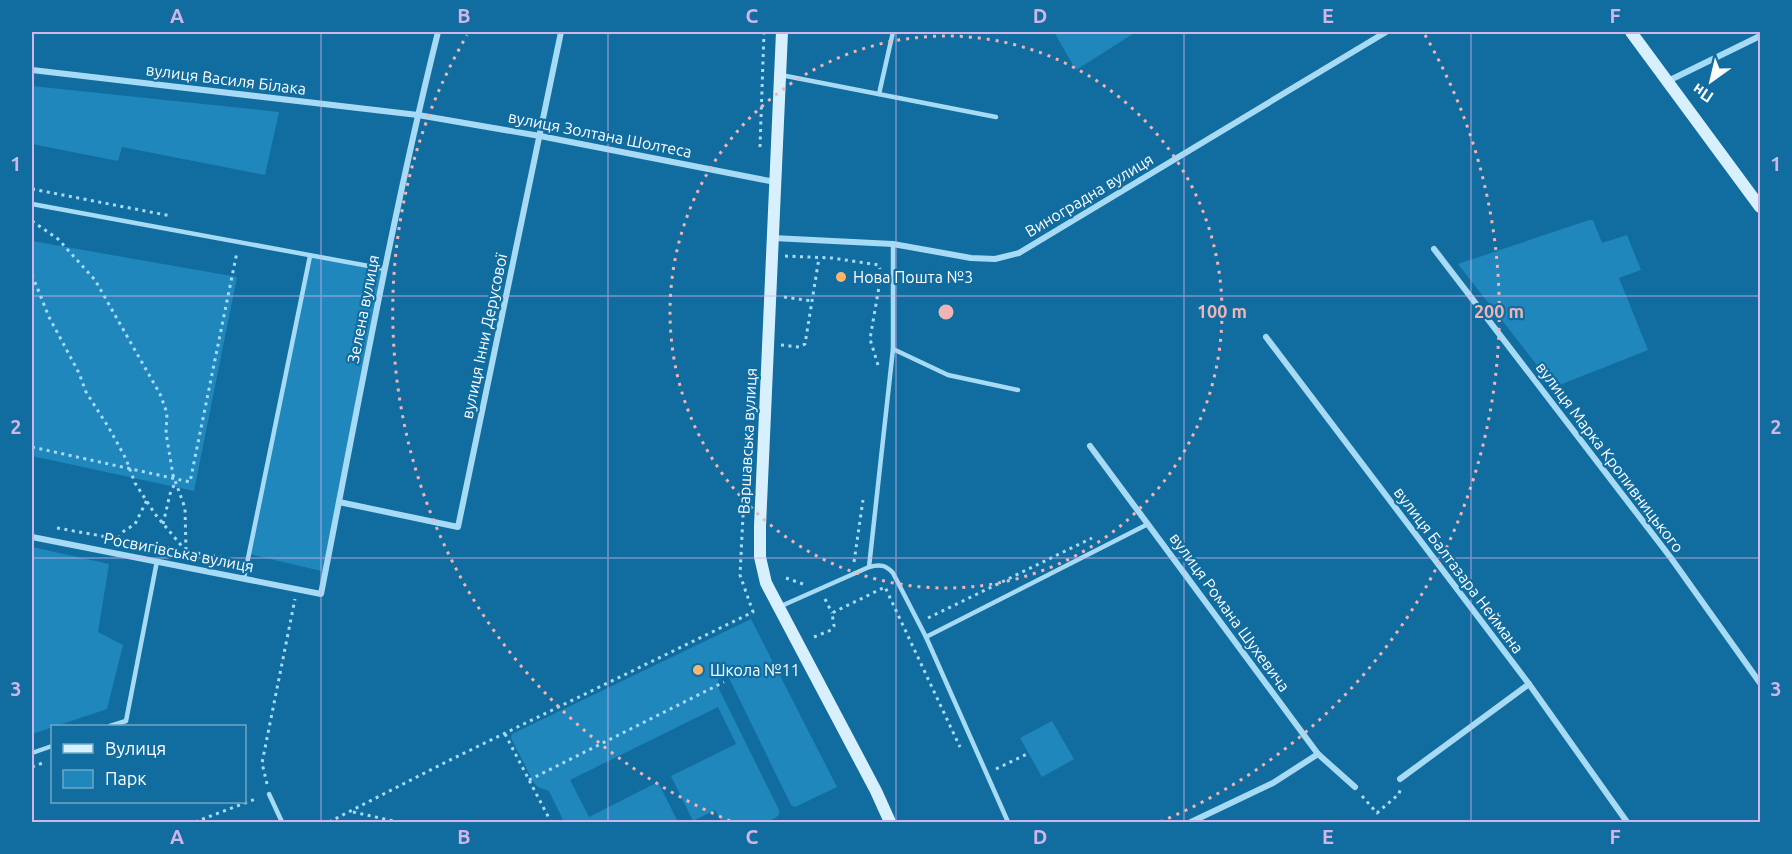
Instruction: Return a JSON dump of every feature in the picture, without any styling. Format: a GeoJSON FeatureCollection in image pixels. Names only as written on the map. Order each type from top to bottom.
{"type":"FeatureCollection","features":[{"type":"Feature","properties":{"kind":"street","name":"Зелена вулиця"},"geometry":{"type":"LineString","coordinates":[[321,594],[385,269],[438,32]]}},
{"type":"Feature","properties":{"kind":"street","name":"вулиця Інни Дерусової"},"geometry":{"type":"LineString","coordinates":[[339,502],[458,527],[561,32]]}},
{"type":"Feature","properties":{"kind":"street","name":"Варшавська вулиця"},"geometry":{"type":"LineString","coordinates":[[782,32],[760,556],[766,583],[876,791],[890,822]]}},
{"type":"Feature","properties":{"kind":"street","name":"Виноградна вулиця"},"geometry":{"type":"LineString","coordinates":[[772,238],[893,244],[995,260],[1019,253],[1386,32]]}},
{"type":"Feature","properties":{"kind":"street"},"geometry":{"type":"LineString","coordinates":[[1631,32],[1761,207]]}},
{"type":"Feature","properties":{"kind":"street"},"geometry":{"type":"LineString","coordinates":[[1668,81],[1761,36]]}},
{"type":"Feature","properties":{"kind":"street","name":"вулиця Василя Білака"},"geometry":{"type":"LineString","coordinates":[[32,70],[418,115]]}},
{"type":"Feature","properties":{"kind":"street","name":"вулиця Золтана Шолтеса"},"geometry":{"type":"LineString","coordinates":[[418,115],[540,136],[776,182]]}},
{"type":"Feature","properties":{"kind":"street","name":"вулиця Марка Кропивницького"},"geometry":{"type":"LineString","coordinates":[[1434,249],[1671,558],[1761,683]]}},
{"type":"Feature","properties":{"kind":"street","name":"вулиця Балтазара Неймана"},"geometry":{"type":"LineString","coordinates":[[1266,337],[1529,684],[1627,822]]}},
{"type":"Feature","properties":{"kind":"street","name":"вулиця Романа Шухевича"},"geometry":{"type":"LineString","coordinates":[[1090,446],[1318,754],[1355,788]]}},
{"type":"Feature","properties":{"kind":"street","name":"Росвигівська вулиця"},"geometry":{"type":"LineString","coordinates":[[32,537],[321,594]]}},
{"type":"Feature","properties":{"kind":"street"},"geometry":{"type":"LineString","coordinates":[[1400,779],[1529,684]]}},
{"type":"Feature","properties":{"kind":"street"},"geometry":{"type":"LineString","coordinates":[[1191,822],[1273,783],[1318,754]]}},
{"type":"Feature","properties":{"kind":"lane"},"geometry":{"type":"LineString","coordinates":[[879,94],[893,32]]}},
{"type":"Feature","properties":{"kind":"lane"},"geometry":{"type":"LineString","coordinates":[[781,75],[996,117]]}},
{"type":"Feature","properties":{"kind":"lane"},"geometry":{"type":"LineString","coordinates":[[32,204],[385,269]]}},
{"type":"Feature","properties":{"kind":"lane"},"geometry":{"type":"LineString","coordinates":[[869,567],[893,349],[893,244]]}},
{"type":"Feature","properties":{"kind":"lane"},"geometry":{"type":"LineString","coordinates":[[244,578],[310,256]]}},
{"type":"Feature","properties":{"kind":"lane"},"geometry":{"type":"LineString","coordinates":[[893,349],[948,375],[1018,390]]}},
{"type":"Feature","properties":{"kind":"lane"},"geometry":{"type":"LineString","coordinates":[[926,637],[1148,524]]}},
{"type":"Feature","properties":{"kind":"lane"},"geometry":{"type":"LineString","coordinates":[[113,725],[126,721],[157,561]]}},
{"type":"Feature","properties":{"kind":"lane"},"geometry":{"type":"LineString","coordinates":[[779,607],[869,567],[879,564],[888,567],[926,637],[1008,822]]}},
{"type":"Feature","properties":{"kind":"lane"},"geometry":{"type":"LineString","coordinates":[[32,753],[51,746]]}},
{"type":"Feature","properties":{"kind":"lane"},"geometry":{"type":"LineString","coordinates":[[269,794],[282,822]]}},
{"type":"Feature","properties":{"kind":"path"},"geometry":{"type":"LineString","coordinates":[[32,189],[171,216]]}},
{"type":"Feature","properties":{"kind":"path"},"geometry":{"type":"LineString","coordinates":[[32,221],[58,239],[95,280],[160,394],[167,413],[166,433],[175,480],[185,508],[186,552]]}},
{"type":"Feature","properties":{"kind":"path"},"geometry":{"type":"LineString","coordinates":[[32,447],[190,482],[238,243]]}},
{"type":"Feature","properties":{"kind":"path"},"geometry":{"type":"LineString","coordinates":[[784,256],[879,265],[882,272],[870,339],[879,375]]}},
{"type":"Feature","properties":{"kind":"path"},"geometry":{"type":"LineString","coordinates":[[778,345],[799,347],[805,344],[819,258]]}},
{"type":"Feature","properties":{"kind":"path"},"geometry":{"type":"LineString","coordinates":[[32,275],[49,317],[79,373],[86,392],[109,428],[135,483],[163,524],[186,552]]}},
{"type":"Feature","properties":{"kind":"path"},"geometry":{"type":"LineString","coordinates":[[781,296],[812,301]]}},
{"type":"Feature","properties":{"kind":"path"},"geometry":{"type":"LineString","coordinates":[[163,524],[175,480]]}},
{"type":"Feature","properties":{"kind":"path"},"geometry":{"type":"LineString","coordinates":[[854,565],[863,498]]}},
{"type":"Feature","properties":{"kind":"path"},"geometry":{"type":"LineString","coordinates":[[117,539],[135,524],[147,500]]}},
{"type":"Feature","properties":{"kind":"path"},"geometry":{"type":"LineString","coordinates":[[53,527],[235,561],[238,549]]}},
{"type":"Feature","properties":{"kind":"path"},"geometry":{"type":"LineString","coordinates":[[905,630],[1095,536]]}},
{"type":"Feature","properties":{"kind":"path"},"geometry":{"type":"LineString","coordinates":[[814,638],[831,630],[834,626],[832,613],[885,587],[960,747]]}},
{"type":"Feature","properties":{"kind":"path"},"geometry":{"type":"LineString","coordinates":[[246,803],[269,794],[262,763],[297,588]]}},
{"type":"Feature","properties":{"kind":"path"},"geometry":{"type":"LineString","coordinates":[[329,822],[753,612]]}},
{"type":"Feature","properties":{"kind":"path"},"geometry":{"type":"LineString","coordinates":[[529,780],[724,682]]}},
{"type":"Feature","properties":{"kind":"path"},"geometry":{"type":"LineString","coordinates":[[505,733],[551,822]]}},
{"type":"Feature","properties":{"kind":"path"},"geometry":{"type":"LineString","coordinates":[[986,774],[1029,753]]}},
{"type":"Feature","properties":{"kind":"path"},"geometry":{"type":"LineString","coordinates":[[32,767],[51,760]]}},
{"type":"Feature","properties":{"kind":"path"},"geometry":{"type":"LineString","coordinates":[[1355,788],[1377,813],[1399,794],[1400,779]]}},
{"type":"Feature","properties":{"kind":"path"},"geometry":{"type":"LineString","coordinates":[[195,822],[245,803]]}},
{"type":"Feature","properties":{"kind":"path"},"geometry":{"type":"LineString","coordinates":[[351,812],[398,822]]}},
{"type":"Feature","properties":{"kind":"green space"},"geometry":{"type":"Polygon","coordinates":[[[1054,32],[1136,32],[1076,70],[1054,32]]]}},
{"type":"Feature","properties":{"kind":"green space"},"geometry":{"type":"Polygon","coordinates":[[[32,86],[279,112],[265,175],[122,147],[118,161],[32,144],[32,86]]]}},
{"type":"Feature","properties":{"kind":"green space"},"geometry":{"type":"Polygon","coordinates":[[[1593,220],[1602,243],[1627,235],[1641,270],[1619,278],[1648,350],[1552,388],[1540,369],[1458,264],[1593,220]]]}},
{"type":"Feature","properties":{"kind":"green space"},"geometry":{"type":"Polygon","coordinates":[[[32,241],[237,277],[194,491],[32,456],[32,241]]]}},
{"type":"Feature","properties":{"kind":"green space"},"geometry":{"type":"Polygon","coordinates":[[[310,256],[385,269],[326,572],[249,554],[310,256]]]}},
{"type":"Feature","properties":{"kind":"green space"},"geometry":{"type":"Polygon","coordinates":[[[32,547],[109,564],[98,632],[123,645],[107,709],[59,725],[51,725],[51,728],[32,734],[32,547]]]}},
{"type":"Feature","properties":{"kind":"green space"},"geometry":{"type":"Polygon","coordinates":[[[751,619],[837,787],[795,807],[791,805],[729,678],[723,677],[718,680],[717,685],[779,810],[779,815],[767,822],[752,824],[722,822],[715,810],[693,821],[671,776],[736,744],[718,707],[570,780],[589,817],[658,782],[678,822],[564,822],[549,791],[534,783],[511,738],[512,734],[751,619]]]}},
{"type":"Feature","properties":{"kind":"green space"},"geometry":{"type":"Polygon","coordinates":[[[1052,721],[1074,759],[1042,777],[1020,738],[1052,721]]]}},
{"type":"Feature","properties":{"kind":"place","name":"Нова Пошта №3"},"geometry":{"type":"Point","coordinates":[841,277]}},
{"type":"Feature","properties":{"kind":"place","name":"Школа №11"},"geometry":{"type":"Point","coordinates":[698,670]}}]}
